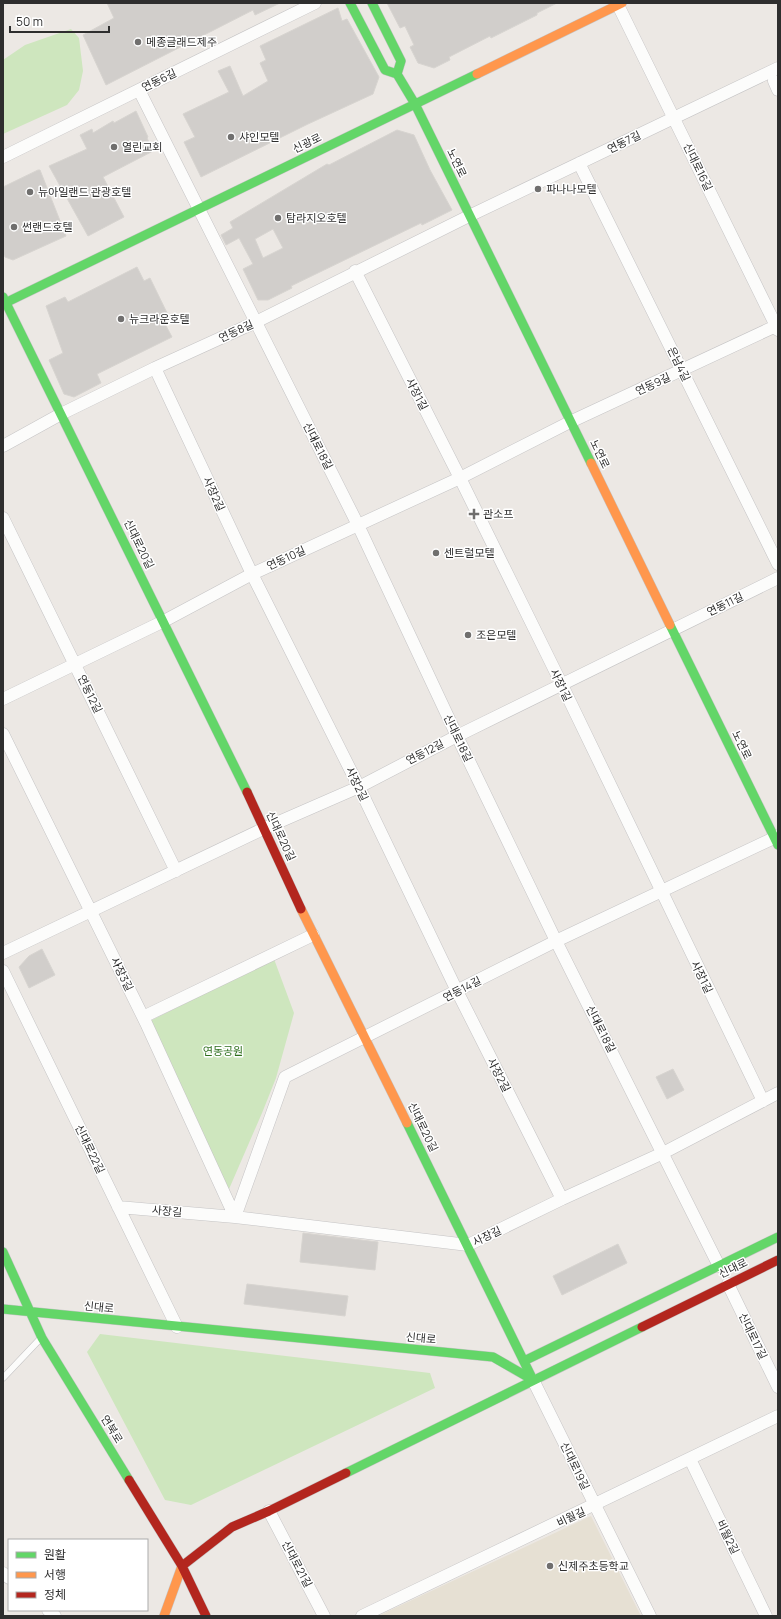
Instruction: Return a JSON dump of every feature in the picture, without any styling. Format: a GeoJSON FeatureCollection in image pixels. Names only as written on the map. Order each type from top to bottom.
{"type":"FeatureCollection","features":[{"type":"Feature","properties":{"kind":"main road","name":"노연로"},"geometry":{"type":"LineString","coordinates":[[350,3],[385,70],[397,74],[415,104],[672,630],[777,840]]}},
{"type":"Feature","properties":{"kind":"main road"},"geometry":{"type":"LineString","coordinates":[[372,3],[401,61],[397,74]]}},
{"type":"Feature","properties":{"kind":"main road","name":"신광로"},"geometry":{"type":"LineString","coordinates":[[4,301],[199,209],[619,4]]}},
{"type":"Feature","properties":{"kind":"main road","name":"신대로20길"},"geometry":{"type":"LineString","coordinates":[[4,301],[164,621],[265,828],[313,935],[533,1380]]}},
{"type":"Feature","properties":{"kind":"main road","name":"신대로"},"geometry":{"type":"LineString","coordinates":[[524,1361],[778,1237]]}},
{"type":"Feature","properties":{"kind":"main road","name":"연북로"},"geometry":{"type":"LineString","coordinates":[[3,1252],[42,1338],[182,1566],[206,1616]]}},
{"type":"Feature","properties":{"kind":"main road","name":"신대로"},"geometry":{"type":"LineString","coordinates":[[3,1309],[493,1357],[533,1380],[778,1260]]}},
{"type":"Feature","properties":{"kind":"main road"},"geometry":{"type":"LineString","coordinates":[[164,1616],[182,1566],[232,1527],[269,1511],[533,1380]]}},
{"type":"Feature","properties":{"kind":"street","name":"연동6길"},"geometry":{"type":"LineString","coordinates":[[3,157],[315,3]]}},
{"type":"Feature","properties":{"kind":"street","name":"신대로16길"},"geometry":{"type":"LineString","coordinates":[[619,4],[777,327]]}},
{"type":"Feature","properties":{"kind":"street","name":"연동7길"},"geometry":{"type":"LineString","coordinates":[[469,216],[778,68]]}},
{"type":"Feature","properties":{"kind":"street","name":"신대로18길"},"geometry":{"type":"LineString","coordinates":[[139,90],[358,525],[457,736],[556,941],[719,1266]]}},
{"type":"Feature","properties":{"kind":"street","name":"은남4길"},"geometry":{"type":"LineString","coordinates":[[579,163],[778,564]]}},
{"type":"Feature","properties":{"kind":"street","name":"연동8길"},"geometry":{"type":"LineString","coordinates":[[3,446],[61,414],[155,368],[256,322],[355,271],[469,216]]}},
{"type":"Feature","properties":{"kind":"street","name":"사장1길"},"geometry":{"type":"LineString","coordinates":[[355,271],[460,478],[562,685],[660,891],[763,1101]]}},
{"type":"Feature","properties":{"kind":"street","name":"연동9길"},"geometry":{"type":"LineString","coordinates":[[570,422],[777,327]]}},
{"type":"Feature","properties":{"kind":"street","name":"사장2길"},"geometry":{"type":"LineString","coordinates":[[155,368],[252,574],[457,991],[562,1199]]}},
{"type":"Feature","properties":{"kind":"street","name":"연동10길"},"geometry":{"type":"LineString","coordinates":[[3,699],[164,621],[252,574],[460,478],[570,422]]}},
{"type":"Feature","properties":{"kind":"street","name":"연동12길"},"geometry":{"type":"LineString","coordinates":[[3,518],[176,871]]}},
{"type":"Feature","properties":{"kind":"street","name":"연동11길"},"geometry":{"type":"LineString","coordinates":[[672,630],[778,578]]}},
{"type":"Feature","properties":{"kind":"street","name":"연동12길"},"geometry":{"type":"LineString","coordinates":[[3,953],[265,828],[358,787],[457,736],[672,630]]}},
{"type":"Feature","properties":{"kind":"street","name":"사장3길"},"geometry":{"type":"LineString","coordinates":[[3,734],[143,1017],[235,1216]]}},
{"type":"Feature","properties":{"kind":"street","name":"연동14길"},"geometry":{"type":"LineString","coordinates":[[235,1216],[285,1077],[556,941],[660,891],[777,840]]}},
{"type":"Feature","properties":{"kind":"street"},"geometry":{"type":"LineString","coordinates":[[143,1017],[313,935]]}},
{"type":"Feature","properties":{"kind":"street","name":"신대로22길"},"geometry":{"type":"LineString","coordinates":[[3,971],[177,1327]]}},
{"type":"Feature","properties":{"kind":"street","name":"사장길"},"geometry":{"type":"LineString","coordinates":[[118,1207],[235,1216],[468,1246],[562,1199],[663,1153],[778,1093]]}},
{"type":"Feature","properties":{"kind":"street","name":"신대로17길"},"geometry":{"type":"LineString","coordinates":[[728,1284],[778,1387]]}},
{"type":"Feature","properties":{"kind":"street","name":"신대로19길"},"geometry":{"type":"LineString","coordinates":[[533,1380],[650,1616]]}},
{"type":"Feature","properties":{"kind":"street","name":"비월길"},"geometry":{"type":"LineString","coordinates":[[362,1616],[778,1416]]}},
{"type":"Feature","properties":{"kind":"street","name":"비월2길"},"geometry":{"type":"LineString","coordinates":[[690,1459],[766,1616]]}},
{"type":"Feature","properties":{"kind":"street","name":"신대로21길"},"geometry":{"type":"LineString","coordinates":[[269,1511],[324,1616]]}},
{"type":"Feature","properties":{"kind":"lane"},"geometry":{"type":"LineString","coordinates":[[3,1378],[42,1338]]}},
{"type":"Feature","properties":{"kind":"shaded area","name":"신제주초등학교"},"geometry":{"type":"Polygon","coordinates":[[[591,1516],[641,1616],[378,1616],[591,1516]]]}},
{"type":"Feature","properties":{"kind":"green space"},"geometry":{"type":"Polygon","coordinates":[[[71,29],[79,38],[83,71],[79,90],[67,105],[3,134],[3,60],[25,45],[71,29]]]}},
{"type":"Feature","properties":{"kind":"green space","name":"연동공원"},"geometry":{"type":"Polygon","coordinates":[[[274,959],[294,1013],[276,1078],[226,1196],[146,1023],[274,959]]]}},
{"type":"Feature","properties":{"kind":"green space"},"geometry":{"type":"Polygon","coordinates":[[[100,1334],[430,1373],[435,1388],[191,1505],[165,1500],[87,1352],[100,1334]]]}},
{"type":"Feature","properties":{"kind":"building","name":"메종글래드제주"},"geometry":{"type":"Polygon","coordinates":[[[107,3],[280,3],[255,15],[253,10],[106,85],[83,35],[114,18],[107,3]]]}},
{"type":"Feature","properties":{"kind":"building"},"geometry":{"type":"Polygon","coordinates":[[[387,3],[557,3],[537,13],[537,15],[491,38],[490,36],[449,57],[450,60],[434,68],[418,63],[410,47],[414,45],[405,26],[400,28],[387,3]]]}},
{"type":"Feature","properties":{"kind":"building"},"geometry":{"type":"Polygon","coordinates":[[[338,8],[342,21],[347,19],[379,77],[373,94],[308,124],[201,177],[184,142],[195,137],[183,114],[229,92],[218,71],[230,66],[243,96],[268,81],[260,63],[266,60],[260,46],[338,8]]]}},
{"type":"Feature","properties":{"kind":"building"},"geometry":{"type":"Polygon","coordinates":[[[136,111],[153,151],[103,177],[124,217],[88,236],[49,166],[87,149],[80,135],[92,129],[93,133],[113,121],[114,123],[136,111]]]}},
{"type":"Feature","properties":{"kind":"building"},"geometry":{"type":"Polygon","coordinates":[[[397,130],[414,135],[430,170],[452,210],[422,225],[421,223],[291,286],[292,288],[268,300],[258,300],[243,269],[253,264],[239,238],[226,245],[221,235],[233,228],[230,222],[327,164],[329,165],[397,130]],[[273,229],[255,239],[263,258],[283,248],[273,229]]]}},
{"type":"Feature","properties":{"kind":"building"},"geometry":{"type":"Polygon","coordinates":[[[40,170],[66,236],[13,260],[5,257],[3,253],[3,187],[40,170]]]}},
{"type":"Feature","properties":{"kind":"building","name":"뉴크라운호텔"},"geometry":{"type":"Polygon","coordinates":[[[137,267],[144,281],[150,278],[170,319],[164,322],[172,337],[97,374],[101,383],[74,397],[64,394],[49,360],[63,353],[46,306],[65,297],[68,302],[137,267]]]}},
{"type":"Feature","properties":{"kind":"building"},"geometry":{"type":"Polygon","coordinates":[[[42,949],[55,975],[29,988],[19,967],[29,956],[42,949]]]}},
{"type":"Feature","properties":{"kind":"building"},"geometry":{"type":"Polygon","coordinates":[[[673,1069],[684,1090],[667,1099],[656,1077],[673,1069]]]}},
{"type":"Feature","properties":{"kind":"building"},"geometry":{"type":"Polygon","coordinates":[[[303,1233],[378,1242],[375,1270],[300,1262],[303,1233]]]}},
{"type":"Feature","properties":{"kind":"building"},"geometry":{"type":"Polygon","coordinates":[[[618,1244],[627,1263],[562,1295],[553,1276],[618,1244]]]}},
{"type":"Feature","properties":{"kind":"building"},"geometry":{"type":"Polygon","coordinates":[[[247,1284],[348,1296],[345,1316],[244,1304],[247,1284]]]}},
{"type":"Feature","properties":{"kind":"traffic: fast"},"geometry":{"type":"LineString","coordinates":[[350,3],[385,70],[397,74],[415,104],[591,463]]}},
{"type":"Feature","properties":{"kind":"traffic: fast"},"geometry":{"type":"LineString","coordinates":[[372,3],[401,61],[397,74]]}},
{"type":"Feature","properties":{"kind":"traffic: fast"},"geometry":{"type":"LineString","coordinates":[[3,304],[477,74]]}},
{"type":"Feature","properties":{"kind":"traffic: fast"},"geometry":{"type":"LineString","coordinates":[[3,297],[247,792]]}},
{"type":"Feature","properties":{"kind":"traffic: fast"},"geometry":{"type":"LineString","coordinates":[[670,625],[778,845]]}},
{"type":"Feature","properties":{"kind":"traffic: fast"},"geometry":{"type":"LineString","coordinates":[[407,1123],[533,1380]]}},
{"type":"Feature","properties":{"kind":"traffic: fast"},"geometry":{"type":"LineString","coordinates":[[524,1361],[778,1237]]}},
{"type":"Feature","properties":{"kind":"traffic: fast"},"geometry":{"type":"LineString","coordinates":[[3,1252],[42,1338],[129,1480]]}},
{"type":"Feature","properties":{"kind":"traffic: fast"},"geometry":{"type":"LineString","coordinates":[[3,1309],[493,1357],[533,1380]]}},
{"type":"Feature","properties":{"kind":"traffic: fast"},"geometry":{"type":"LineString","coordinates":[[346,1473],[642,1327]]}},
{"type":"Feature","properties":{"kind":"traffic: slow"},"geometry":{"type":"LineString","coordinates":[[477,74],[622,3]]}},
{"type":"Feature","properties":{"kind":"traffic: slow"},"geometry":{"type":"LineString","coordinates":[[591,463],[670,625]]}},
{"type":"Feature","properties":{"kind":"traffic: slow"},"geometry":{"type":"LineString","coordinates":[[301,909],[407,1123]]}},
{"type":"Feature","properties":{"kind":"traffic: slow"},"geometry":{"type":"LineString","coordinates":[[164,1616],[182,1566]]}},
{"type":"Feature","properties":{"kind":"traffic: jam"},"geometry":{"type":"LineString","coordinates":[[247,792],[301,909]]}},
{"type":"Feature","properties":{"kind":"traffic: jam"},"geometry":{"type":"LineString","coordinates":[[642,1327],[778,1260]]}},
{"type":"Feature","properties":{"kind":"traffic: jam"},"geometry":{"type":"LineString","coordinates":[[182,1566],[232,1527],[269,1511],[346,1473]]}},
{"type":"Feature","properties":{"kind":"traffic: jam"},"geometry":{"type":"LineString","coordinates":[[129,1480],[182,1566],[206,1616]]}},
{"type":"Feature","properties":{"kind":"place","name":"메종글래드제주"},"geometry":{"type":"Point","coordinates":[138,42]}},
{"type":"Feature","properties":{"kind":"place","name":"샤인모텔"},"geometry":{"type":"Point","coordinates":[231,137]}},
{"type":"Feature","properties":{"kind":"place","name":"열린교회"},"geometry":{"type":"Point","coordinates":[114,147]}},
{"type":"Feature","properties":{"kind":"place","name":"파나나모텔"},"geometry":{"type":"Point","coordinates":[538,189]}},
{"type":"Feature","properties":{"kind":"place","name":"뉴아일랜드 관광호텔"},"geometry":{"type":"Point","coordinates":[30,192]}},
{"type":"Feature","properties":{"kind":"place","name":"탐라지오호텔"},"geometry":{"type":"Point","coordinates":[278,218]}},
{"type":"Feature","properties":{"kind":"place","name":"썬랜드호텔"},"geometry":{"type":"Point","coordinates":[14,227]}},
{"type":"Feature","properties":{"kind":"place","name":"뉴크라운호텔"},"geometry":{"type":"Point","coordinates":[121,319]}},
{"type":"Feature","properties":{"kind":"place","name":"관소프"},"geometry":{"type":"Point","coordinates":[474,514]}},
{"type":"Feature","properties":{"kind":"place","name":"센트럴모텔"},"geometry":{"type":"Point","coordinates":[436,553]}},
{"type":"Feature","properties":{"kind":"place","name":"조은모텔"},"geometry":{"type":"Point","coordinates":[468,635]}},
{"type":"Feature","properties":{"kind":"place","name":"신제주초등학교"},"geometry":{"type":"Point","coordinates":[550,1566]}}]}
